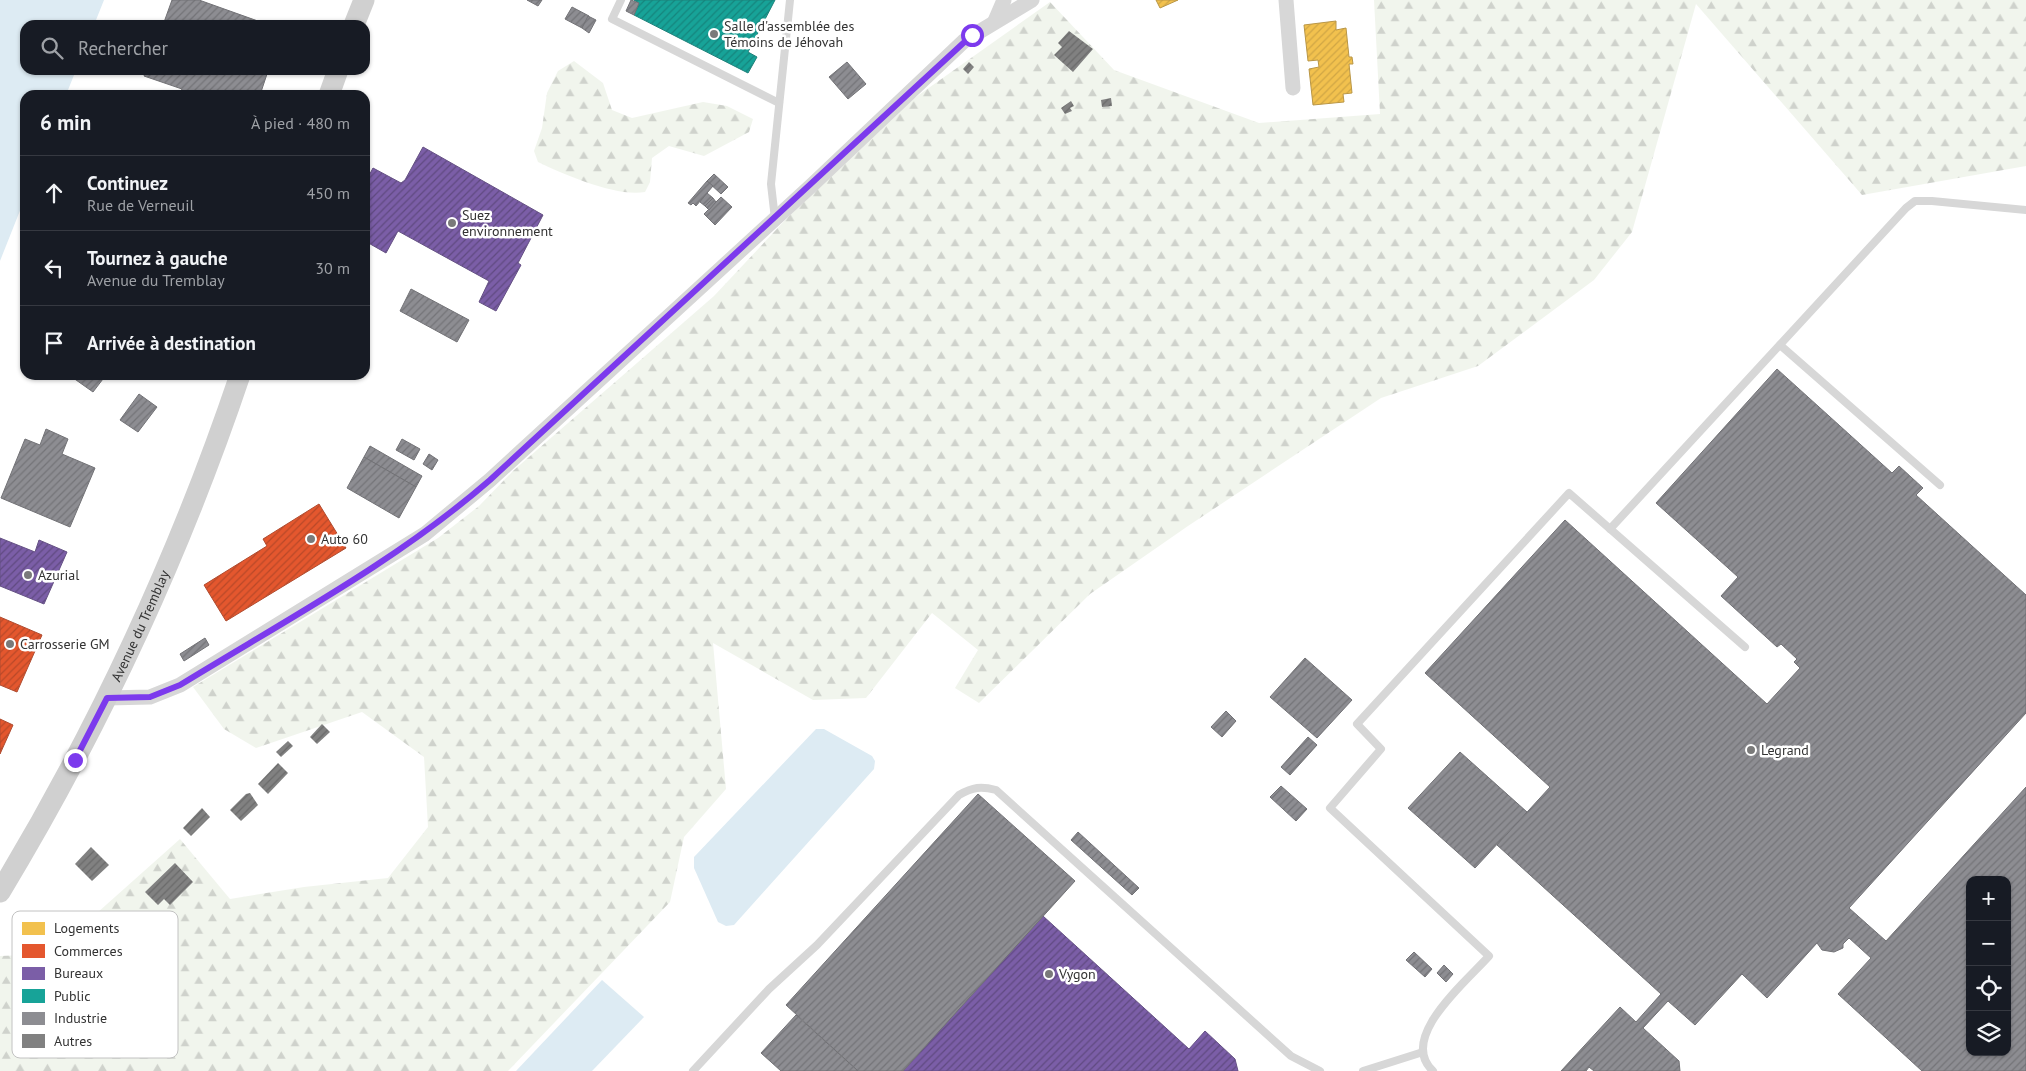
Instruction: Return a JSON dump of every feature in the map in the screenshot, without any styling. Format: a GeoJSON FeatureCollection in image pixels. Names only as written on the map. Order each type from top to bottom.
{"type":"FeatureCollection","features":[{"type":"Feature","properties":{"kind":"main road"},"geometry":{"type":"LineString","coordinates":[[356,20],[364,0]]}},
{"type":"Feature","properties":{"kind":"main road"},"geometry":{"type":"LineString","coordinates":[[331,90],[336,75]]}},
{"type":"Feature","properties":{"kind":"main road","name":"Avenue du Tremblay"},"geometry":{"type":"LineString","coordinates":[[0,892],[56,796],[107,698],[181,536],[238,380]]}},
{"type":"Feature","properties":{"kind":"street"},"geometry":{"type":"LineString","coordinates":[[995,21],[1004,0]]}},
{"type":"Feature","properties":{"kind":"street"},"geometry":{"type":"LineString","coordinates":[[107,698],[150,697],[180,685],[425,534],[490,480],[775,219],[964,41],[1032,0]]}},
{"type":"Feature","properties":{"kind":"street"},"geometry":{"type":"LineString","coordinates":[[1286,0],[1293,88]]}},
{"type":"Feature","properties":{"kind":"lane"},"geometry":{"type":"LineString","coordinates":[[620,0],[612,18],[779,103]]}},
{"type":"Feature","properties":{"kind":"lane"},"geometry":{"type":"LineString","coordinates":[[775,219],[771,184],[790,0]]}},
{"type":"Feature","properties":{"kind":"lane"},"geometry":{"type":"LineString","coordinates":[[1610,529],[1906,208],[1915,201],[2026,210]]}},
{"type":"Feature","properties":{"kind":"lane"},"geometry":{"type":"LineString","coordinates":[[1780,345],[1940,485]]}},
{"type":"Feature","properties":{"kind":"lane"},"geometry":{"type":"LineString","coordinates":[[1434,1071],[1427,1065],[1423,1052],[1423,1038],[1430,1022],[1489,956],[1330,808],[1381,749],[1357,724],[1568,493],[1746,648]]}},
{"type":"Feature","properties":{"kind":"lane"},"geometry":{"type":"LineString","coordinates":[[693,1071],[769,989],[817,945],[959,795],[970,788],[982,786],[996,790],[1291,1056],[1320,1071]]}},
{"type":"Feature","properties":{"kind":"lane"},"geometry":{"type":"LineString","coordinates":[[1363,1071],[1381,1063],[1423,1052]]}},
{"type":"Feature","properties":{"kind":"green space"},"geometry":{"type":"Polygon","coordinates":[[[1374,0],[2026,0],[2026,166],[1862,195],[1696,4],[1632,232],[1594,280],[1478,366],[1381,398],[1188,526],[1090,594],[979,703],[955,688],[978,650],[932,613],[866,698],[813,700],[713,643],[726,789],[684,837],[670,902],[508,1071],[0,1071],[0,956],[12,956],[12,1058],[178,1058],[178,911],[99,911],[180,839],[230,899],[304,887],[388,878],[428,827],[424,757],[362,712],[256,748],[224,729],[193,687],[438,538],[479,506],[514,470],[714,296],[835,167],[882,121],[1050,2],[1114,70],[1259,123],[1380,114],[1374,0]]]}},
{"type":"Feature","properties":{"kind":"green space"},"geometry":{"type":"Polygon","coordinates":[[[574,61],[603,83],[612,110],[632,118],[703,102],[727,106],[753,119],[749,132],[704,156],[669,146],[652,158],[650,182],[645,192],[633,193],[606,188],[562,173],[538,162],[534,151],[542,128],[547,93],[558,71],[574,61]]]}},
{"type":"Feature","properties":{"kind":"shaded area"},"geometry":{"type":"Polygon","coordinates":[[[0,0],[104,0],[96,20],[20,20],[20,75],[74,75],[68,90],[20,90],[20,211],[0,261],[0,0]]]}},
{"type":"Feature","properties":{"kind":"shaded area"},"geometry":{"type":"Polygon","coordinates":[[[816,729],[824,729],[872,756],[875,761],[874,769],[734,925],[726,926],[718,922],[694,868],[694,857],[816,729]]]}},
{"type":"Feature","properties":{"kind":"shaded area"},"geometry":{"type":"Polygon","coordinates":[[[602,980],[644,1017],[592,1071],[516,1071],[602,980]]]}},
{"type":"Feature","properties":{"kind":"building: Logements"},"geometry":{"type":"Polygon","coordinates":[[[1156,0],[1178,0],[1160,8],[1156,0]]]}},
{"type":"Feature","properties":{"kind":"building: Logements"},"geometry":{"type":"Polygon","coordinates":[[[1336,21],[1336,30],[1346,28],[1349,57],[1352,57],[1353,64],[1349,64],[1352,93],[1343,94],[1344,102],[1313,105],[1309,69],[1319,67],[1318,60],[1308,61],[1304,25],[1336,21]]]}},
{"type":"Feature","properties":{"kind":"building: Commerces"},"geometry":{"type":"Polygon","coordinates":[[[319,504],[346,548],[226,621],[204,585],[267,546],[263,539],[319,504]]]}},
{"type":"Feature","properties":{"kind":"building: Commerces"},"geometry":{"type":"Polygon","coordinates":[[[0,617],[42,635],[17,692],[0,685],[0,617]]]}},
{"type":"Feature","properties":{"kind":"building: Commerces"},"geometry":{"type":"Polygon","coordinates":[[[0,719],[13,725],[0,754],[0,719]]]}},
{"type":"Feature","properties":{"kind":"building: Bureaux","name":"Suez environnement"},"geometry":{"type":"Polygon","coordinates":[[[423,147],[543,215],[518,263],[521,265],[496,311],[479,302],[489,281],[398,231],[386,253],[370,244],[370,174],[373,168],[401,183],[405,180],[423,147]]]}},
{"type":"Feature","properties":{"kind":"building: Bureaux","name":"Azurial"},"geometry":{"type":"Polygon","coordinates":[[[0,538],[35,552],[39,540],[67,552],[44,604],[0,586],[0,538]]]}},
{"type":"Feature","properties":{"kind":"building: Bureaux","name":"Vygon"},"geometry":{"type":"Polygon","coordinates":[[[1043,916],[1189,1049],[1205,1031],[1235,1059],[1238,1071],[903,1071],[1043,916]]]}},
{"type":"Feature","properties":{"kind":"building: Public","name":"Salle d'assemblée des Témoins de Jéhovah"},"geometry":{"type":"Polygon","coordinates":[[[634,0],[775,0],[748,52],[757,57],[748,73],[634,15],[639,3],[634,0]]]}},
{"type":"Feature","properties":{"kind":"building: Industrie"},"geometry":{"type":"Polygon","coordinates":[[[172,0],[199,0],[255,20],[165,20],[172,0]]]}},
{"type":"Feature","properties":{"kind":"building: Industrie"},"geometry":{"type":"Polygon","coordinates":[[[527,0],[542,0],[538,6],[527,0]]]}},
{"type":"Feature","properties":{"kind":"building: Industrie"},"geometry":{"type":"Polygon","coordinates":[[[631,0],[639,3],[634,15],[626,11],[631,0]]]}},
{"type":"Feature","properties":{"kind":"building: Industrie"},"geometry":{"type":"Polygon","coordinates":[[[572,7],[589,16],[582,28],[565,19],[572,7]]]}},
{"type":"Feature","properties":{"kind":"building: Industrie"},"geometry":{"type":"Polygon","coordinates":[[[588,16],[596,20],[589,33],[582,28],[588,16]]]}},
{"type":"Feature","properties":{"kind":"building: Industrie"},"geometry":{"type":"Polygon","coordinates":[[[847,62],[866,84],[848,99],[829,77],[847,62]]]}},
{"type":"Feature","properties":{"kind":"building: Industrie"},"geometry":{"type":"Polygon","coordinates":[[[267,75],[262,90],[182,90],[144,76],[267,75]]]}},
{"type":"Feature","properties":{"kind":"building: Industrie"},"geometry":{"type":"Polygon","coordinates":[[[714,174],[728,187],[721,194],[707,181],[714,174]]]}},
{"type":"Feature","properties":{"kind":"building: Industrie"},"geometry":{"type":"Polygon","coordinates":[[[707,181],[713,186],[696,206],[693,203],[691,205],[688,203],[707,181]]]}},
{"type":"Feature","properties":{"kind":"building: Industrie"},"geometry":{"type":"Polygon","coordinates":[[[707,193],[713,198],[705,206],[700,202],[707,193]]]}},
{"type":"Feature","properties":{"kind":"building: Industrie"},"geometry":{"type":"Polygon","coordinates":[[[721,197],[732,207],[715,225],[704,214],[721,197]]]}},
{"type":"Feature","properties":{"kind":"building: Industrie"},"geometry":{"type":"Polygon","coordinates":[[[713,198],[716,202],[709,210],[705,206],[713,198]]]}},
{"type":"Feature","properties":{"kind":"building: Industrie"},"geometry":{"type":"Polygon","coordinates":[[[411,289],[469,320],[457,342],[400,311],[411,289]]]}},
{"type":"Feature","properties":{"kind":"building: Industrie","name":"Legrand"},"geometry":{"type":"Polygon","coordinates":[[[1777,369],[1892,473],[1899,466],[1923,488],[1916,495],[2026,595],[2026,713],[1849,908],[1886,941],[2026,787],[2026,1071],[1922,1071],[1838,994],[1871,958],[1849,938],[1843,944],[1843,948],[1834,952],[1822,950],[1817,943],[1767,998],[1742,974],[1695,1025],[1668,1001],[1643,1028],[1679,1061],[1680,1071],[1594,1071],[1589,1067],[1586,1071],[1561,1071],[1620,1007],[1636,1022],[1661,994],[1497,845],[1550,787],[1425,673],[1565,520],[1767,704],[1800,668],[1794,662],[1797,659],[1781,644],[1777,647],[1721,596],[1738,577],[1656,503],[1777,369]]]}},
{"type":"Feature","properties":{"kind":"building: Industrie"},"geometry":{"type":"Polygon","coordinates":[[[76,380],[102,380],[93,392],[76,380]]]}},
{"type":"Feature","properties":{"kind":"building: Industrie"},"geometry":{"type":"Polygon","coordinates":[[[139,394],[157,407],[138,432],[120,420],[139,394]]]}},
{"type":"Feature","properties":{"kind":"building: Industrie"},"geometry":{"type":"Polygon","coordinates":[[[46,429],[68,439],[62,454],[95,468],[70,527],[1,498],[25,439],[40,445],[46,429]]]}},
{"type":"Feature","properties":{"kind":"building: Industrie"},"geometry":{"type":"Polygon","coordinates":[[[402,439],[420,449],[414,460],[396,450],[402,439]]]}},
{"type":"Feature","properties":{"kind":"building: Industrie"},"geometry":{"type":"Polygon","coordinates":[[[370,446],[422,476],[416,487],[364,457],[370,446]]]}},
{"type":"Feature","properties":{"kind":"building: Industrie"},"geometry":{"type":"Polygon","coordinates":[[[429,454],[438,460],[432,470],[423,464],[429,454]]]}},
{"type":"Feature","properties":{"kind":"building: Industrie"},"geometry":{"type":"Polygon","coordinates":[[[364,457],[416,487],[399,518],[347,488],[364,457]]]}},
{"type":"Feature","properties":{"kind":"building: Industrie"},"geometry":{"type":"Polygon","coordinates":[[[205,638],[209,645],[184,661],[180,654],[205,638]]]}},
{"type":"Feature","properties":{"kind":"building: Industrie"},"geometry":{"type":"Polygon","coordinates":[[[1305,658],[1352,700],[1317,738],[1270,697],[1305,658]]]}},
{"type":"Feature","properties":{"kind":"building: Industrie"},"geometry":{"type":"Polygon","coordinates":[[[1226,711],[1236,721],[1222,737],[1211,727],[1226,711]]]}},
{"type":"Feature","properties":{"kind":"building: Industrie"},"geometry":{"type":"Polygon","coordinates":[[[1308,737],[1317,745],[1290,775],[1281,767],[1308,737]]]}},
{"type":"Feature","properties":{"kind":"building: Industrie"},"geometry":{"type":"Polygon","coordinates":[[[1460,752],[1527,812],[1475,868],[1408,808],[1460,752]]]}},
{"type":"Feature","properties":{"kind":"building: Industrie"},"geometry":{"type":"Polygon","coordinates":[[[1281,786],[1307,809],[1296,821],[1270,797],[1281,786]]]}},
{"type":"Feature","properties":{"kind":"building: Industrie"},"geometry":{"type":"Polygon","coordinates":[[[978,794],[1075,881],[903,1071],[858,1071],[786,1005],[978,794]]]}},
{"type":"Feature","properties":{"kind":"building: Industrie"},"geometry":{"type":"Polygon","coordinates":[[[1078,832],[1139,888],[1132,895],[1071,840],[1078,832]]]}},
{"type":"Feature","properties":{"kind":"building: Industrie"},"geometry":{"type":"Polygon","coordinates":[[[1414,952],[1432,969],[1425,977],[1406,960],[1414,952]]]}},
{"type":"Feature","properties":{"kind":"building: Industrie"},"geometry":{"type":"Polygon","coordinates":[[[1444,965],[1453,974],[1446,982],[1437,973],[1444,965]]]}},
{"type":"Feature","properties":{"kind":"building: Industrie"},"geometry":{"type":"Polygon","coordinates":[[[796,1015],[858,1071],[781,1071],[761,1053],[796,1015]]]}},
{"type":"Feature","properties":{"kind":"building: Autres"},"geometry":{"type":"Polygon","coordinates":[[[1069,31],[1093,49],[1073,72],[1054,55],[1062,47],[1058,43],[1069,31]]]}},
{"type":"Feature","properties":{"kind":"building: Autres"},"geometry":{"type":"Polygon","coordinates":[[[969,62],[974,67],[968,74],[963,69],[969,62]]]}},
{"type":"Feature","properties":{"kind":"building: Autres"},"geometry":{"type":"Polygon","coordinates":[[[1111,98],[1112,106],[1102,107],[1101,100],[1111,98]]]}},
{"type":"Feature","properties":{"kind":"building: Autres"},"geometry":{"type":"Polygon","coordinates":[[[1071,101],[1074,106],[1070,108],[1072,111],[1065,114],[1061,108],[1071,101]]]}},
{"type":"Feature","properties":{"kind":"building: Autres"},"geometry":{"type":"Polygon","coordinates":[[[322,724],[330,732],[317,744],[310,737],[322,724]]]}},
{"type":"Feature","properties":{"kind":"building: Autres"},"geometry":{"type":"Polygon","coordinates":[[[288,741],[293,746],[281,757],[276,752],[288,741]]]}},
{"type":"Feature","properties":{"kind":"building: Autres"},"geometry":{"type":"Polygon","coordinates":[[[278,763],[288,773],[268,794],[258,784],[278,763]]]}},
{"type":"Feature","properties":{"kind":"building: Autres"},"geometry":{"type":"Polygon","coordinates":[[[250,793],[258,805],[241,821],[230,810],[246,794],[250,793]]]}},
{"type":"Feature","properties":{"kind":"building: Autres"},"geometry":{"type":"Polygon","coordinates":[[[202,808],[210,817],[191,836],[183,828],[202,808]]]}},
{"type":"Feature","properties":{"kind":"building: Autres"},"geometry":{"type":"Polygon","coordinates":[[[91,847],[109,865],[92,881],[75,864],[91,847]]]}},
{"type":"Feature","properties":{"kind":"building: Autres"},"geometry":{"type":"Polygon","coordinates":[[[175,863],[193,882],[170,905],[164,899],[158,905],[145,892],[175,863]]]}},
{"type":"Feature","properties":{"kind":"place","name":"Salle d'assemblée des Témoins de Jéhovah"},"geometry":{"type":"Point","coordinates":[714,34]}},
{"type":"Feature","properties":{"kind":"place","name":"Suez environnement"},"geometry":{"type":"Point","coordinates":[452,223]}},
{"type":"Feature","properties":{"kind":"place","name":"Auto 60"},"geometry":{"type":"Point","coordinates":[311,539]}},
{"type":"Feature","properties":{"kind":"place","name":"Azurial"},"geometry":{"type":"Point","coordinates":[28,575]}},
{"type":"Feature","properties":{"kind":"place","name":"Carrosserie GM"},"geometry":{"type":"Point","coordinates":[10,644]}},
{"type":"Feature","properties":{"kind":"place","name":"Legrand"},"geometry":{"type":"Point","coordinates":[1751,750]}},
{"type":"Feature","properties":{"kind":"place","name":"Vygon"},"geometry":{"type":"Point","coordinates":[1049,974]}},
{"type":"Feature","properties":{"kind":"route"},"geometry":{"type":"LineString","coordinates":[[75,760],[107,698],[150,697],[180,685],[406,546],[450,515],[812,185],[972,35]]}}]}
